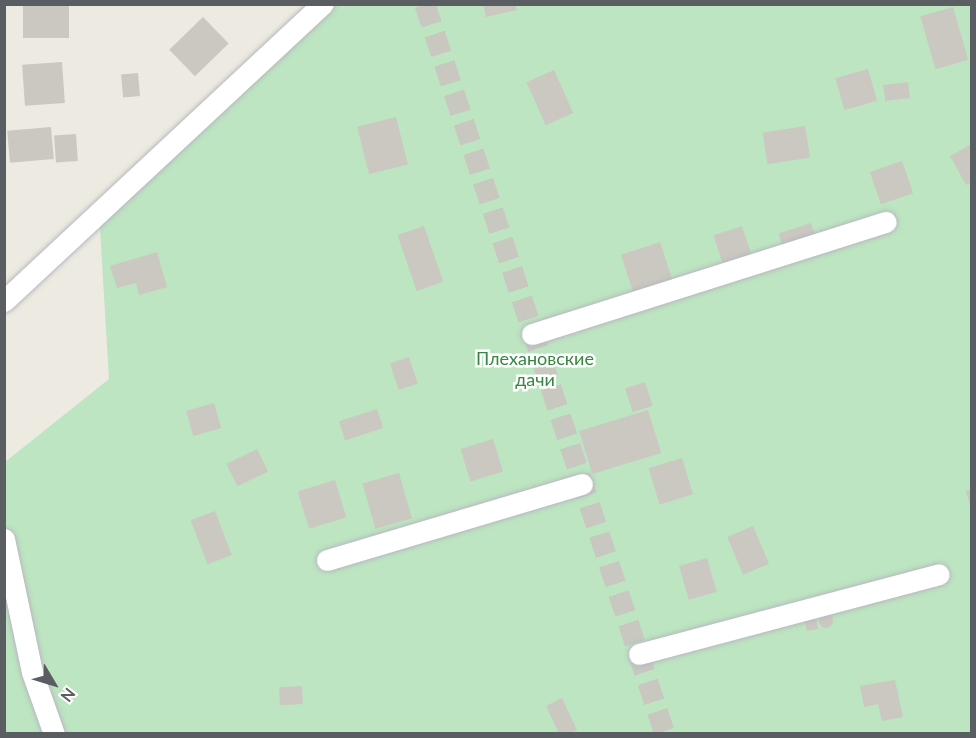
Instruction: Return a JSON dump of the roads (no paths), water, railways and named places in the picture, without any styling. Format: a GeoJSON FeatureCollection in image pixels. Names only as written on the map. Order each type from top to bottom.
{"type":"FeatureCollection","features":[{"type":"Feature","properties":{"kind":"street"},"geometry":{"type":"LineString","coordinates":[[4,301],[323,4]]}},
{"type":"Feature","properties":{"kind":"street"},"geometry":{"type":"LineString","coordinates":[[532,334],[886,222]]}},
{"type":"Feature","properties":{"kind":"street"},"geometry":{"type":"LineString","coordinates":[[327,560],[582,484]]}},
{"type":"Feature","properties":{"kind":"street"},"geometry":{"type":"LineString","coordinates":[[4,539],[32,672],[54,734]]}},
{"type":"Feature","properties":{"kind":"street"},"geometry":{"type":"LineString","coordinates":[[639,654],[939,574]]}},
{"type":"Feature","properties":{"kind":"tunnel"},"geometry":{"type":"LineString","coordinates":[[425,4],[665,734]]}},
{"type":"Feature","properties":{"kind":"park label","name":"Плехановские дачи"},"geometry":{"type":"Point","coordinates":[535,370]}}]}
